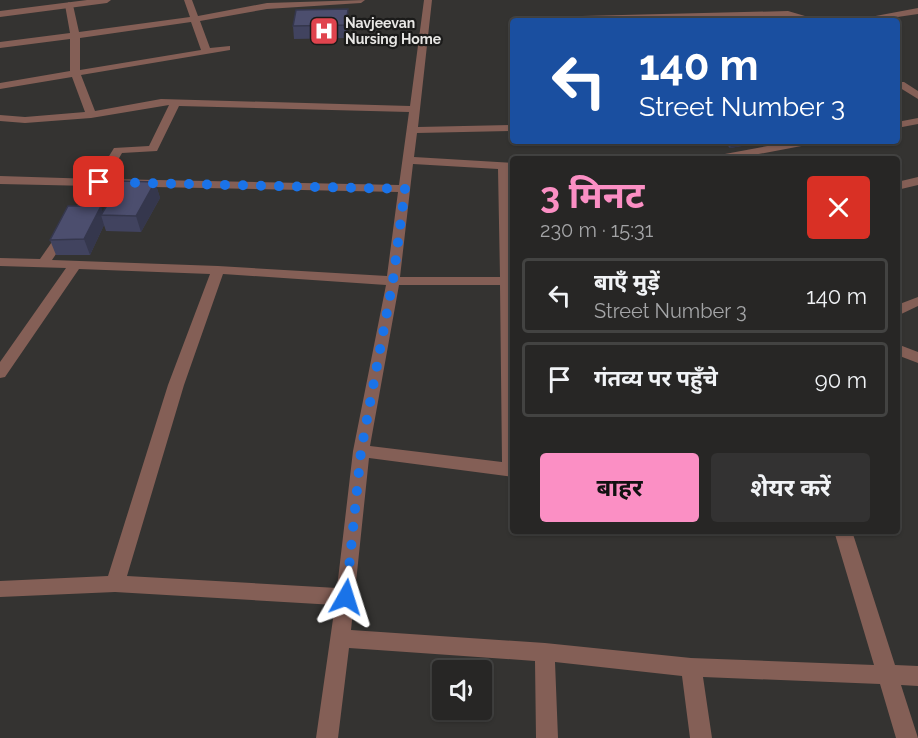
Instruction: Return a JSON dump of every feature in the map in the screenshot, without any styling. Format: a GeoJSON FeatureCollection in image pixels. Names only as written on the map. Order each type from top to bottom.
{"type":"FeatureCollection","features":[{"type":"Feature","properties":{"kind":"street"},"geometry":{"type":"LineString","coordinates":[[0,14],[107,0]]}},
{"type":"Feature","properties":{"kind":"street"},"geometry":{"type":"LineString","coordinates":[[188,0],[206,51]]}},
{"type":"Feature","properties":{"kind":"street"},"geometry":{"type":"LineString","coordinates":[[0,45],[195,19],[267,6],[361,0]]}},
{"type":"Feature","properties":{"kind":"street"},"geometry":{"type":"LineString","coordinates":[[327,738],[346,597],[361,451],[393,280],[428,0]]}},
{"type":"Feature","properties":{"kind":"street"},"geometry":{"type":"LineString","coordinates":[[69,6],[75,34],[75,72],[92,115]]}},
{"type":"Feature","properties":{"kind":"street"},"geometry":{"type":"LineString","coordinates":[[872,18],[918,11]]}},
{"type":"Feature","properties":{"kind":"street"},"geometry":{"type":"LineString","coordinates":[[714,18],[788,14],[805,18]]}},
{"type":"Feature","properties":{"kind":"street"},"geometry":{"type":"LineString","coordinates":[[0,86],[227,48]]}},
{"type":"Feature","properties":{"kind":"street"},"geometry":{"type":"LineString","coordinates":[[904,81],[918,96]]}},
{"type":"Feature","properties":{"kind":"street"},"geometry":{"type":"LineString","coordinates":[[0,118],[25,120],[92,115],[147,103],[176,102],[416,109]]}},
{"type":"Feature","properties":{"kind":"street"},"geometry":{"type":"LineString","coordinates":[[43,264],[118,150],[153,149],[176,102]]}},
{"type":"Feature","properties":{"kind":"street"},"geometry":{"type":"LineString","coordinates":[[900,124],[918,121]]}},
{"type":"Feature","properties":{"kind":"street"},"geometry":{"type":"LineString","coordinates":[[411,130],[510,128]]}},
{"type":"Feature","properties":{"kind":"street"},"geometry":{"type":"LineString","coordinates":[[730,156],[796,144]]}},
{"type":"Feature","properties":{"kind":"street"},"geometry":{"type":"LineString","coordinates":[[0,262],[218,270],[393,280],[510,280],[509,166],[407,160]]}},
{"type":"Feature","properties":{"kind":"street"},"geometry":{"type":"LineString","coordinates":[[0,180],[405,189]]}},
{"type":"Feature","properties":{"kind":"street"},"geometry":{"type":"LineString","coordinates":[[900,185],[918,181]]}},
{"type":"Feature","properties":{"kind":"street"},"geometry":{"type":"LineString","coordinates":[[0,373],[6,359],[75,265]]}},
{"type":"Feature","properties":{"kind":"street"},"geometry":{"type":"LineString","coordinates":[[115,584],[176,385],[218,270]]}},
{"type":"Feature","properties":{"kind":"street"},"geometry":{"type":"LineString","coordinates":[[900,310],[918,301]]}},
{"type":"Feature","properties":{"kind":"street"},"geometry":{"type":"LineString","coordinates":[[900,350],[918,358]]}},
{"type":"Feature","properties":{"kind":"street"},"geometry":{"type":"LineString","coordinates":[[361,451],[510,470]]}},
{"type":"Feature","properties":{"kind":"street"},"geometry":{"type":"LineString","coordinates":[[844,534],[907,738]]}},
{"type":"Feature","properties":{"kind":"street"},"geometry":{"type":"LineString","coordinates":[[0,589],[115,584],[346,597]]}},
{"type":"Feature","properties":{"kind":"street"},"geometry":{"type":"LineString","coordinates":[[339,638],[544,652],[691,667],[918,676]]}},
{"type":"Feature","properties":{"kind":"street"},"geometry":{"type":"LineString","coordinates":[[544,652],[547,738]]}},
{"type":"Feature","properties":{"kind":"street"},"geometry":{"type":"LineString","coordinates":[[691,667],[701,738]]}},
{"type":"Feature","properties":{"kind":"building"},"geometry":{"type":"Polygon","coordinates":[[[348,9],[346,25],[293,26],[296,10],[348,9]]]}},
{"type":"Feature","properties":{"kind":"building"},"geometry":{"type":"Polygon","coordinates":[[[122,181],[155,182],[136,216],[101,215],[122,181]]]}},
{"type":"Feature","properties":{"kind":"building"},"geometry":{"type":"Polygon","coordinates":[[[68,206],[101,206],[84,239],[50,240],[68,206]]]}},
{"type":"Feature","properties":{"kind":"place","name":"Navjeevan Nursing Home"},"geometry":{"type":"Point","coordinates":[324,31]}},
{"type":"Feature","properties":{"kind":"route"},"geometry":{"type":"LineString","coordinates":[[99,182],[405,189],[393,280],[361,451],[346,597]]}}]}
